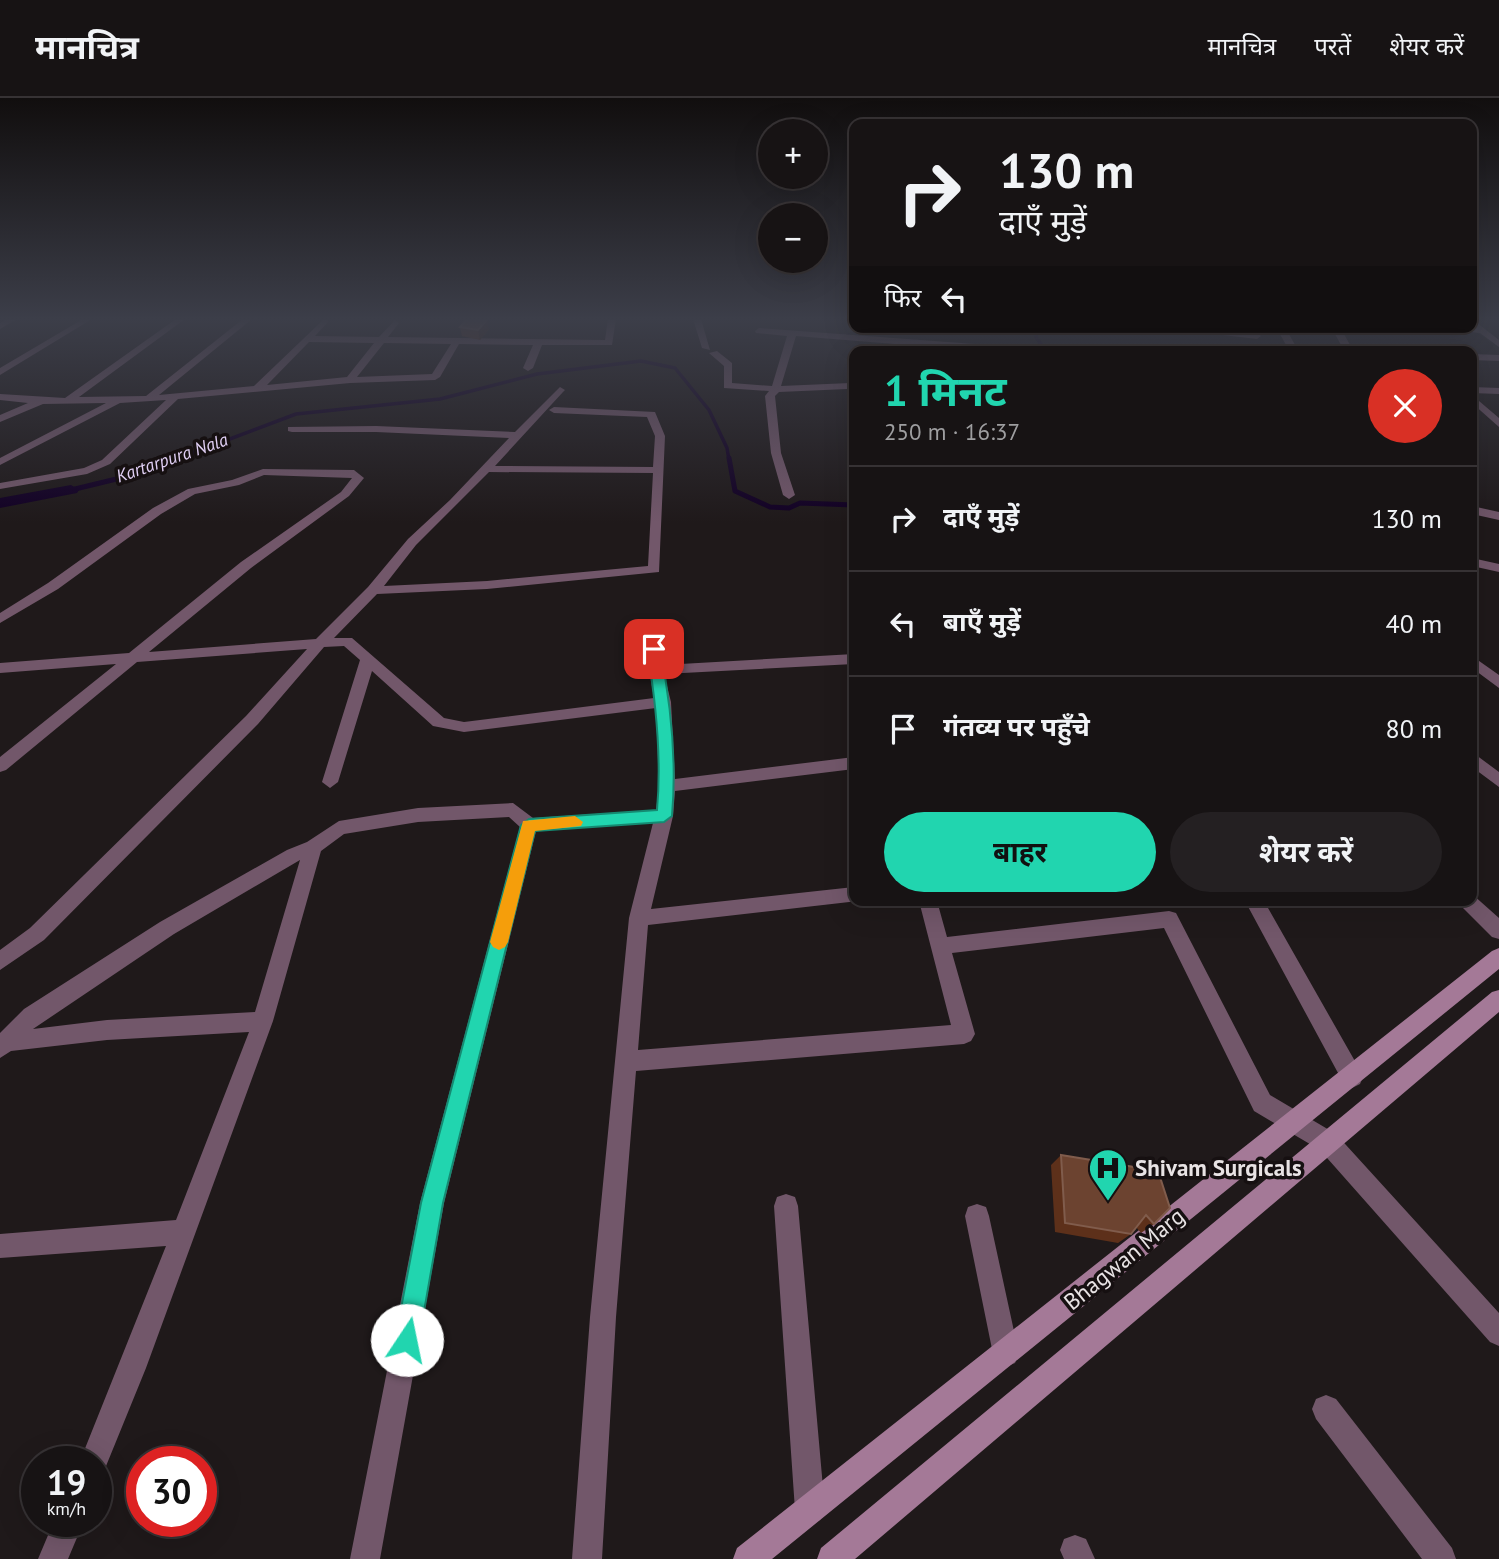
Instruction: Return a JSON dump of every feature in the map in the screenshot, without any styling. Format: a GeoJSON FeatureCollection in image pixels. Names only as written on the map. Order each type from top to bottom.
{"type":"FeatureCollection","features":[{"type":"Feature","properties":{"kind":"street"},"geometry":{"type":"LineString","coordinates":[[68,401],[87,387]]}},
{"type":"Feature","properties":{"kind":"street"},"geometry":{"type":"LineString","coordinates":[[148,398],[162,387]]}},
{"type":"Feature","properties":{"kind":"street"},"geometry":{"type":"LineString","coordinates":[[0,397],[41,401],[118,400],[276,387]]}},
{"type":"Feature","properties":{"kind":"street"},"geometry":{"type":"LineString","coordinates":[[746,387],[849,388]]}},
{"type":"Feature","properties":{"kind":"street"},"geometry":{"type":"LineString","coordinates":[[776,389],[770,396],[776,453],[789,495]]}},
{"type":"Feature","properties":{"kind":"street"},"geometry":{"type":"LineString","coordinates":[[0,961],[37,934],[252,720],[320,643],[373,590],[412,542],[454,503],[560,390]]}},
{"type":"Feature","properties":{"kind":"street"},"geometry":{"type":"LineString","coordinates":[[1477,390],[1499,391]]}},
{"type":"Feature","properties":{"kind":"street"},"geometry":{"type":"LineString","coordinates":[[0,486],[87,471],[106,462],[177,395]]}},
{"type":"Feature","properties":{"kind":"street"},"geometry":{"type":"LineString","coordinates":[[0,462],[118,400]]}},
{"type":"Feature","properties":{"kind":"street"},"geometry":{"type":"LineString","coordinates":[[0,419],[41,401]]}},
{"type":"Feature","properties":{"kind":"street"},"geometry":{"type":"LineString","coordinates":[[1477,403],[1498,422]]}},
{"type":"Feature","properties":{"kind":"street"},"geometry":{"type":"LineString","coordinates":[[373,590],[487,585],[654,569],[660,436],[652,414],[554,410]]}},
{"type":"Feature","properties":{"kind":"street"},"geometry":{"type":"LineString","coordinates":[[292,429],[376,429],[519,435]]}},
{"type":"Feature","properties":{"kind":"street"},"geometry":{"type":"LineString","coordinates":[[486,468],[659,470]]}},
{"type":"Feature","properties":{"kind":"street"},"geometry":{"type":"LineString","coordinates":[[0,619],[53,586],[157,511],[192,491],[235,483],[263,472],[354,472],[358,478],[345,494],[246,565],[0,766]]}},
{"type":"Feature","properties":{"kind":"street"},"geometry":{"type":"LineString","coordinates":[[1477,511],[1499,516]]}},
{"type":"Feature","properties":{"kind":"street"},"geometry":{"type":"LineString","coordinates":[[1477,563],[1499,568]]}},
{"type":"Feature","properties":{"kind":"street"},"geometry":{"type":"LineString","coordinates":[[587,1559],[603,1317],[639,918],[664,816],[667,786],[663,702],[656,670],[652,627]]}},
{"type":"Feature","properties":{"kind":"street"},"geometry":{"type":"LineString","coordinates":[[0,668],[347,641],[439,722],[451,726],[464,727],[663,702]]}},
{"type":"Feature","properties":{"kind":"street"},"geometry":{"type":"LineString","coordinates":[[330,782],[368,659]]}},
{"type":"Feature","properties":{"kind":"street"},"geometry":{"type":"LineString","coordinates":[[656,670],[849,659]]}},
{"type":"Feature","properties":{"kind":"street"},"geometry":{"type":"LineString","coordinates":[[1477,665],[1499,682]]}},
{"type":"Feature","properties":{"kind":"street"},"geometry":{"type":"LineString","coordinates":[[1477,762],[1499,781]]}},
{"type":"Feature","properties":{"kind":"street"},"geometry":{"type":"LineString","coordinates":[[667,786],[849,765]]}},
{"type":"Feature","properties":{"kind":"street"},"geometry":{"type":"LineString","coordinates":[[2,1045],[31,1016],[167,928],[293,855],[313,847],[339,828],[418,815],[513,810],[529,825],[664,816]]}},
{"type":"Feature","properties":{"kind":"street"},"geometry":{"type":"LineString","coordinates":[[365,1559],[432,1203],[529,825]]}},
{"type":"Feature","properties":{"kind":"street"},"geometry":{"type":"LineString","coordinates":[[100,1446],[184,1232],[262,1021],[313,847]]}},
{"type":"Feature","properties":{"kind":"street"},"geometry":{"type":"LineString","coordinates":[[639,918],[849,896]]}},
{"type":"Feature","properties":{"kind":"street"},"geometry":{"type":"LineString","coordinates":[[628,1061],[964,1034],[930,906]]}},
{"type":"Feature","properties":{"kind":"street"},"geometry":{"type":"LineString","coordinates":[[1257,906],[1352,1077]]}},
{"type":"Feature","properties":{"kind":"street"},"geometry":{"type":"LineString","coordinates":[[1474,906],[1499,931]]}},
{"type":"Feature","properties":{"kind":"street"},"geometry":{"type":"LineString","coordinates":[[942,946],[1169,919],[1262,1102],[1294,1124],[1328,1142],[1497,1327]]}},
{"type":"Feature","properties":{"kind":"street","name":"Bhagwan Marg"},"geometry":{"type":"LineString","coordinates":[[748,1559],[1499,957]]}},
{"type":"Feature","properties":{"kind":"street","name":"Bhagwan Marg"},"geometry":{"type":"LineString","coordinates":[[832,1559],[1499,999]]}},
{"type":"Feature","properties":{"kind":"street"},"geometry":{"type":"LineString","coordinates":[[2,1045],[107,1030],[262,1021]]}},
{"type":"Feature","properties":{"kind":"street"},"geometry":{"type":"LineString","coordinates":[[786,1206],[810,1510]]}},
{"type":"Feature","properties":{"kind":"street"},"geometry":{"type":"LineString","coordinates":[[976,1216],[1006,1354]]}},
{"type":"Feature","properties":{"kind":"street"},"geometry":{"type":"LineString","coordinates":[[0,1247],[184,1232]]}},
{"type":"Feature","properties":{"kind":"street"},"geometry":{"type":"LineString","coordinates":[[1326,1409],[1441,1559]]}},
{"type":"Feature","properties":{"kind":"street"},"geometry":{"type":"LineString","coordinates":[[53,1559],[62,1537]]}},
{"type":"Feature","properties":{"kind":"building"},"geometry":{"type":"Polygon","coordinates":[[[1061,1155],[1158,1171],[1170,1208],[1154,1224],[1146,1215],[1131,1234],[1065,1223],[1061,1155]]]}},
{"type":"Feature","properties":{"kind":"waterway","name":"Kartarpura Nala"},"geometry":{"type":"LineString","coordinates":[[174,460],[296,414],[440,399],[486,387]]}},
{"type":"Feature","properties":{"kind":"waterway","name":"Kartarpura Nala"},"geometry":{"type":"LineString","coordinates":[[691,387],[709,410],[727,448],[729,460]]}},
{"type":"Feature","properties":{"kind":"waterway","name":"Kartarpura Nala"},"geometry":{"type":"LineString","coordinates":[[71,490],[137,474],[178,458]]}},
{"type":"Feature","properties":{"kind":"waterway","name":"Kartarpura Nala"},"geometry":{"type":"LineString","coordinates":[[729,458],[735,491],[770,507],[789,508],[800,503],[849,505]]}},
{"type":"Feature","properties":{"kind":"waterway"},"geometry":{"type":"LineString","coordinates":[[0,503],[71,490]]}},
{"type":"Feature","properties":{"kind":"slow traffic"},"geometry":{"type":"LineString","coordinates":[[499,942],[529,825],[575,822]]}},
{"type":"Feature","properties":{"kind":"place","name":"Shivam Surgicals"},"geometry":{"type":"Point","coordinates":[1108,1202]}},
{"type":"Feature","properties":{"kind":"route"},"geometry":{"type":"LineString","coordinates":[[407,1340],[432,1203],[529,825],[664,816],[667,786],[663,702],[654,649]]}}]}
